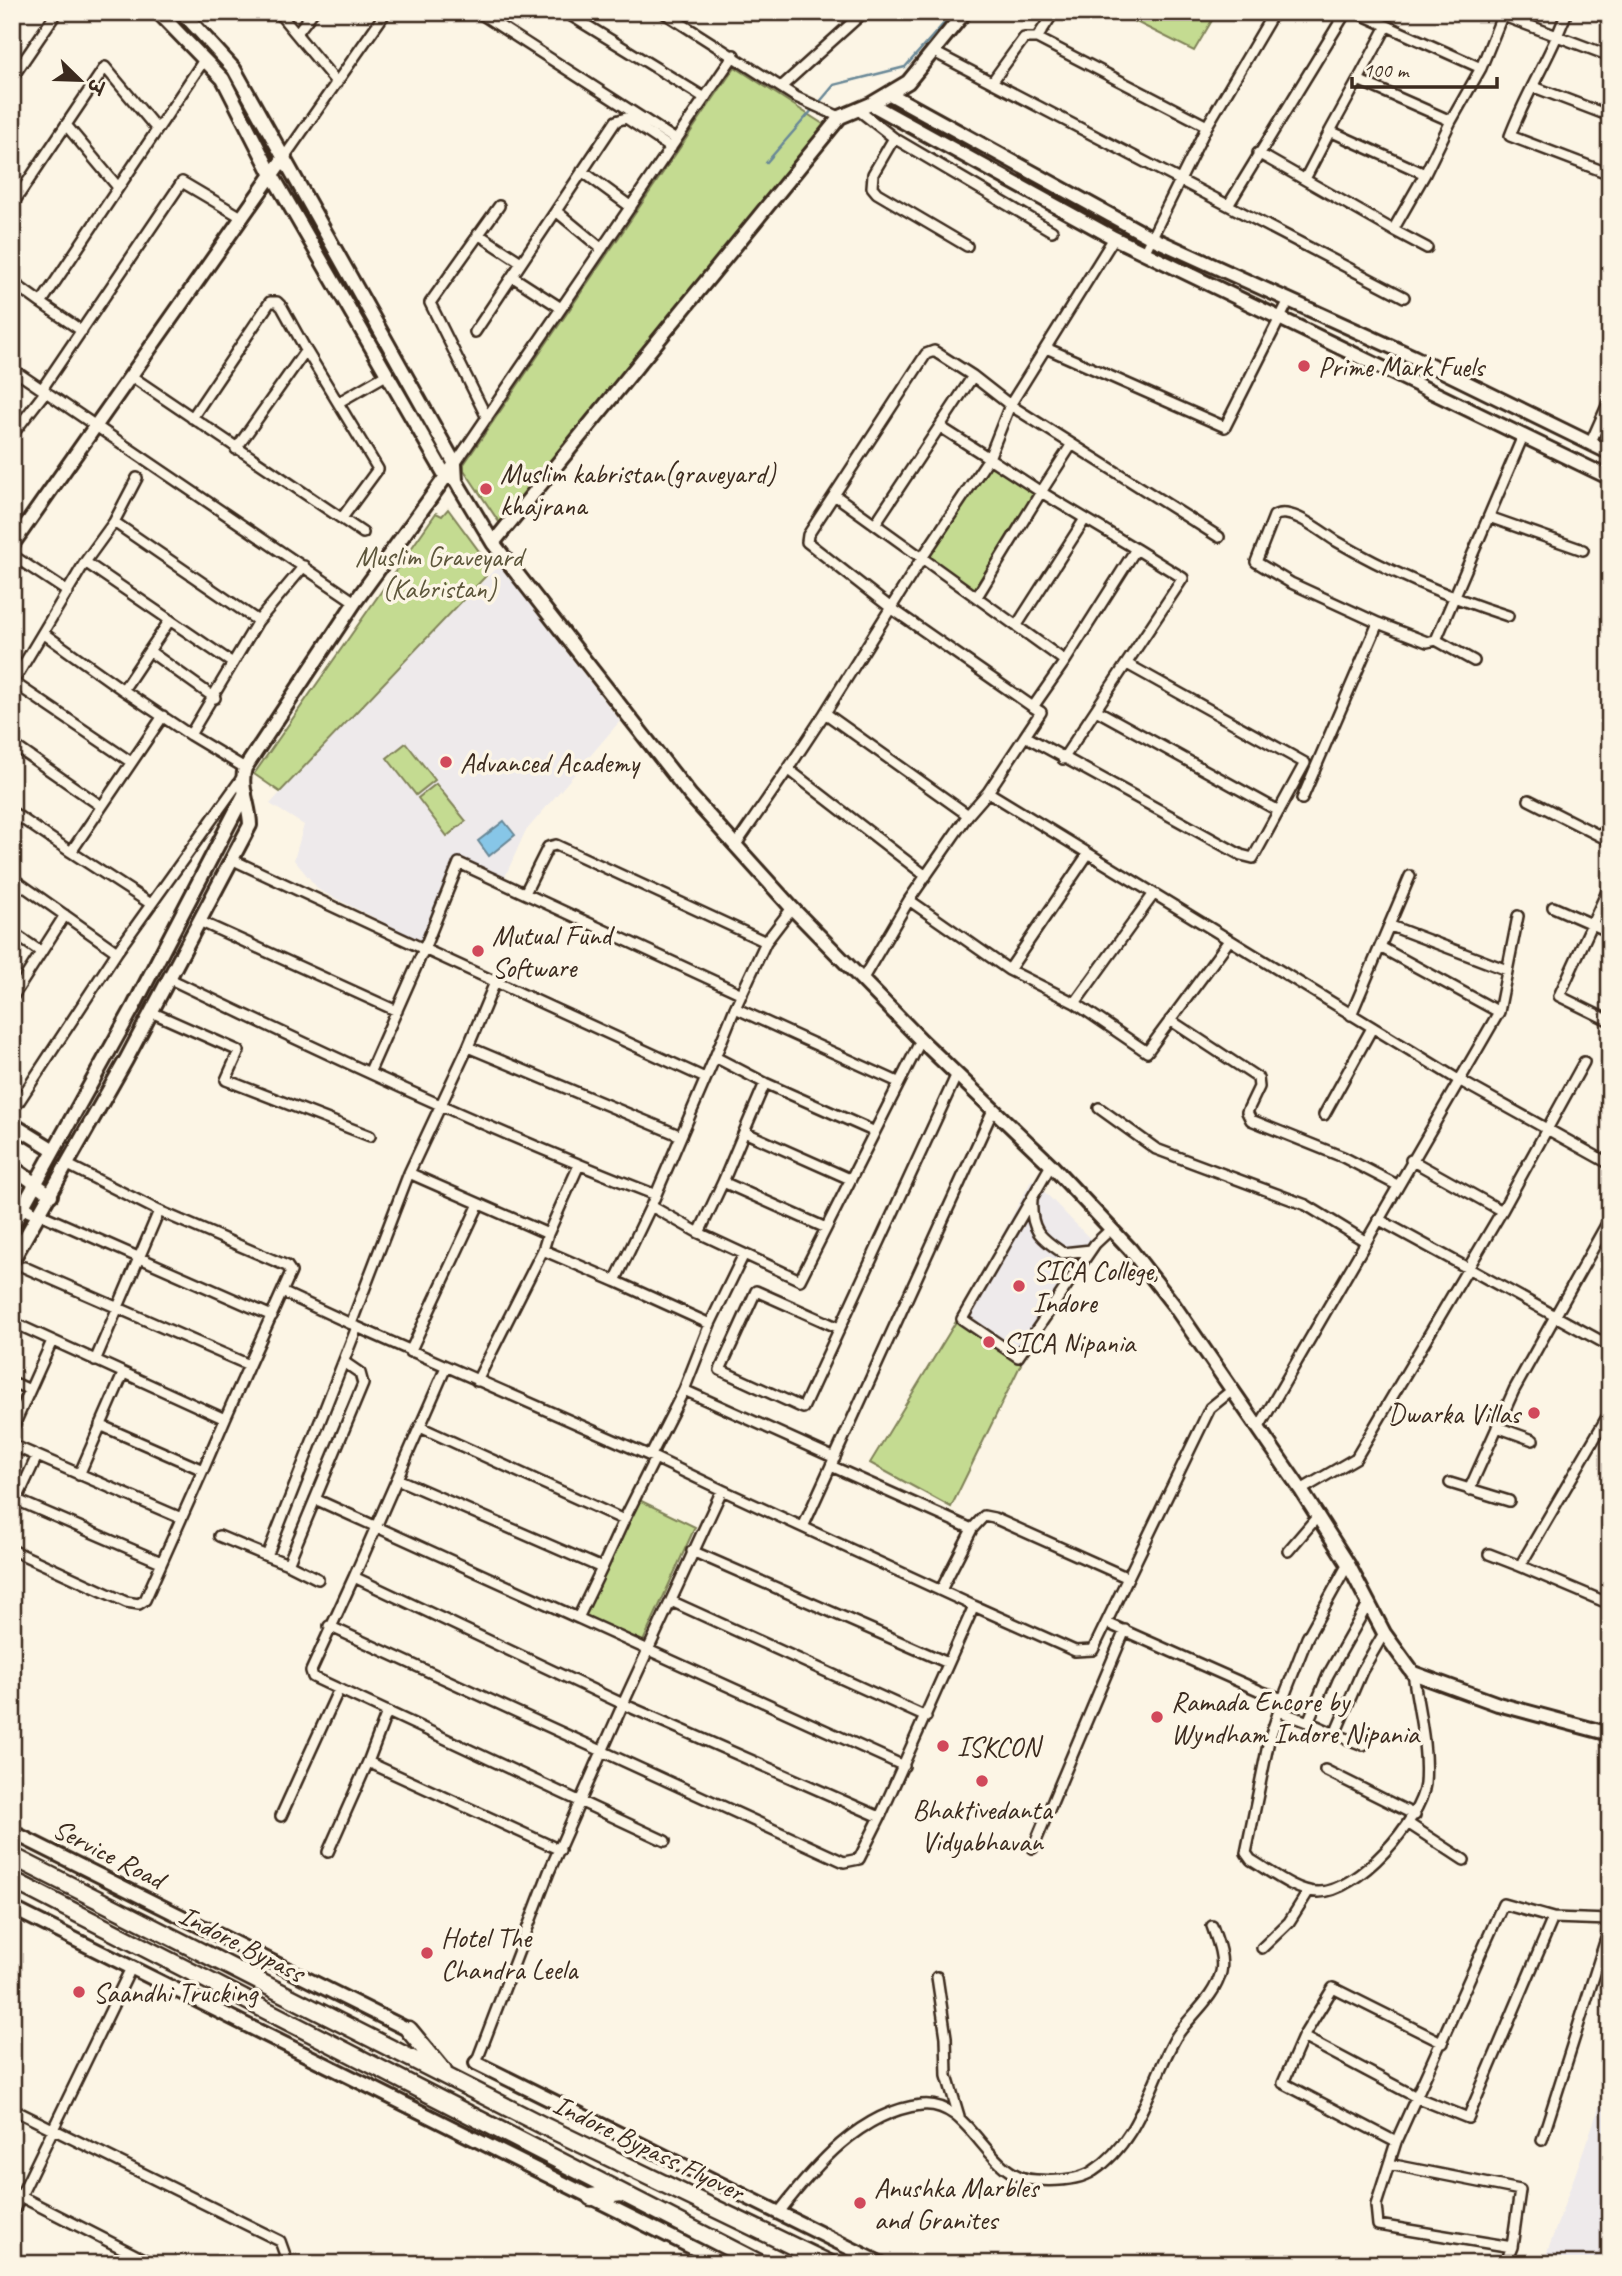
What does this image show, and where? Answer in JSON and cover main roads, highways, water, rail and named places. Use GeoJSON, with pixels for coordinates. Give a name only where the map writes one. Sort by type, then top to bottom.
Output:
{"type":"FeatureCollection","features":[{"type":"Feature","properties":{"kind":"highway","name":"Indore Bypass"},"geometry":{"type":"LineString","coordinates":[[12,1856],[447,2076]]}},
{"type":"Feature","properties":{"kind":"highway","name":"Indore Bypass"},"geometry":{"type":"LineString","coordinates":[[12,1880],[410,2083]]}},
{"type":"Feature","properties":{"kind":"highway"},"geometry":{"type":"LineString","coordinates":[[409,2030],[447,2076]]}},
{"type":"Feature","properties":{"kind":"highway","name":"Indore Bypass Flyover"},"geometry":{"type":"LineString","coordinates":[[447,2076],[830,2264]]}},
{"type":"Feature","properties":{"kind":"highway","name":"Indore Bypass Flyover"},"geometry":{"type":"LineString","coordinates":[[410,2083],[761,2264]]}},
{"type":"Feature","properties":{"kind":"highway"},"geometry":{"type":"LineString","coordinates":[[590,2197],[621,2193]]}},
{"type":"Feature","properties":{"kind":"water"},"geometry":{"type":"Polygon","coordinates":[[[504,821],[515,835],[489,856],[478,841],[504,821]]]}},
{"type":"Feature","properties":{"kind":"waterway"},"geometry":{"type":"LineString","coordinates":[[818,104],[834,85],[905,67],[954,12]]}},
{"type":"Feature","properties":{"kind":"waterway"},"geometry":{"type":"LineString","coordinates":[[766,163],[813,109]]}},
{"type":"Feature","properties":{"kind":"place","name":"Prime Mark Fuels"},"geometry":{"type":"Point","coordinates":[1304,366]}},
{"type":"Feature","properties":{"kind":"place","name":"Muslim kabristan(graveyard) khajrana"},"geometry":{"type":"Point","coordinates":[486,489]}},
{"type":"Feature","properties":{"kind":"place","name":"Advanced Academy"},"geometry":{"type":"Point","coordinates":[446,762]}},
{"type":"Feature","properties":{"kind":"place","name":"Mutual Fund Software"},"geometry":{"type":"Point","coordinates":[478,951]}},
{"type":"Feature","properties":{"kind":"place","name":"SICA College, Indore"},"geometry":{"type":"Point","coordinates":[1019,1286]}},
{"type":"Feature","properties":{"kind":"place","name":"SICA Nipania"},"geometry":{"type":"Point","coordinates":[989,1342]}},
{"type":"Feature","properties":{"kind":"place","name":"Dwarka Villas"},"geometry":{"type":"Point","coordinates":[1534,1413]}},
{"type":"Feature","properties":{"kind":"place","name":"Ramada Encore by Wyndham Indore Nipania"},"geometry":{"type":"Point","coordinates":[1157,1717]}},
{"type":"Feature","properties":{"kind":"place","name":"ISKCON"},"geometry":{"type":"Point","coordinates":[943,1746]}},
{"type":"Feature","properties":{"kind":"place","name":"Bhaktivedanta Vidyabhavan"},"geometry":{"type":"Point","coordinates":[982,1781]}},
{"type":"Feature","properties":{"kind":"place","name":"Hotel The Chandra Leela"},"geometry":{"type":"Point","coordinates":[427,1953]}},
{"type":"Feature","properties":{"kind":"place","name":"Saandhi Trucking"},"geometry":{"type":"Point","coordinates":[79,1992]}},
{"type":"Feature","properties":{"kind":"place","name":"Anushka Marbles and Granites"},"geometry":{"type":"Point","coordinates":[860,2203]}},
{"type":"Feature","properties":{"kind":"park label","name":"Muslim Graveyard (Kabristan)"},"geometry":{"type":"Point","coordinates":[439,572]}}]}
